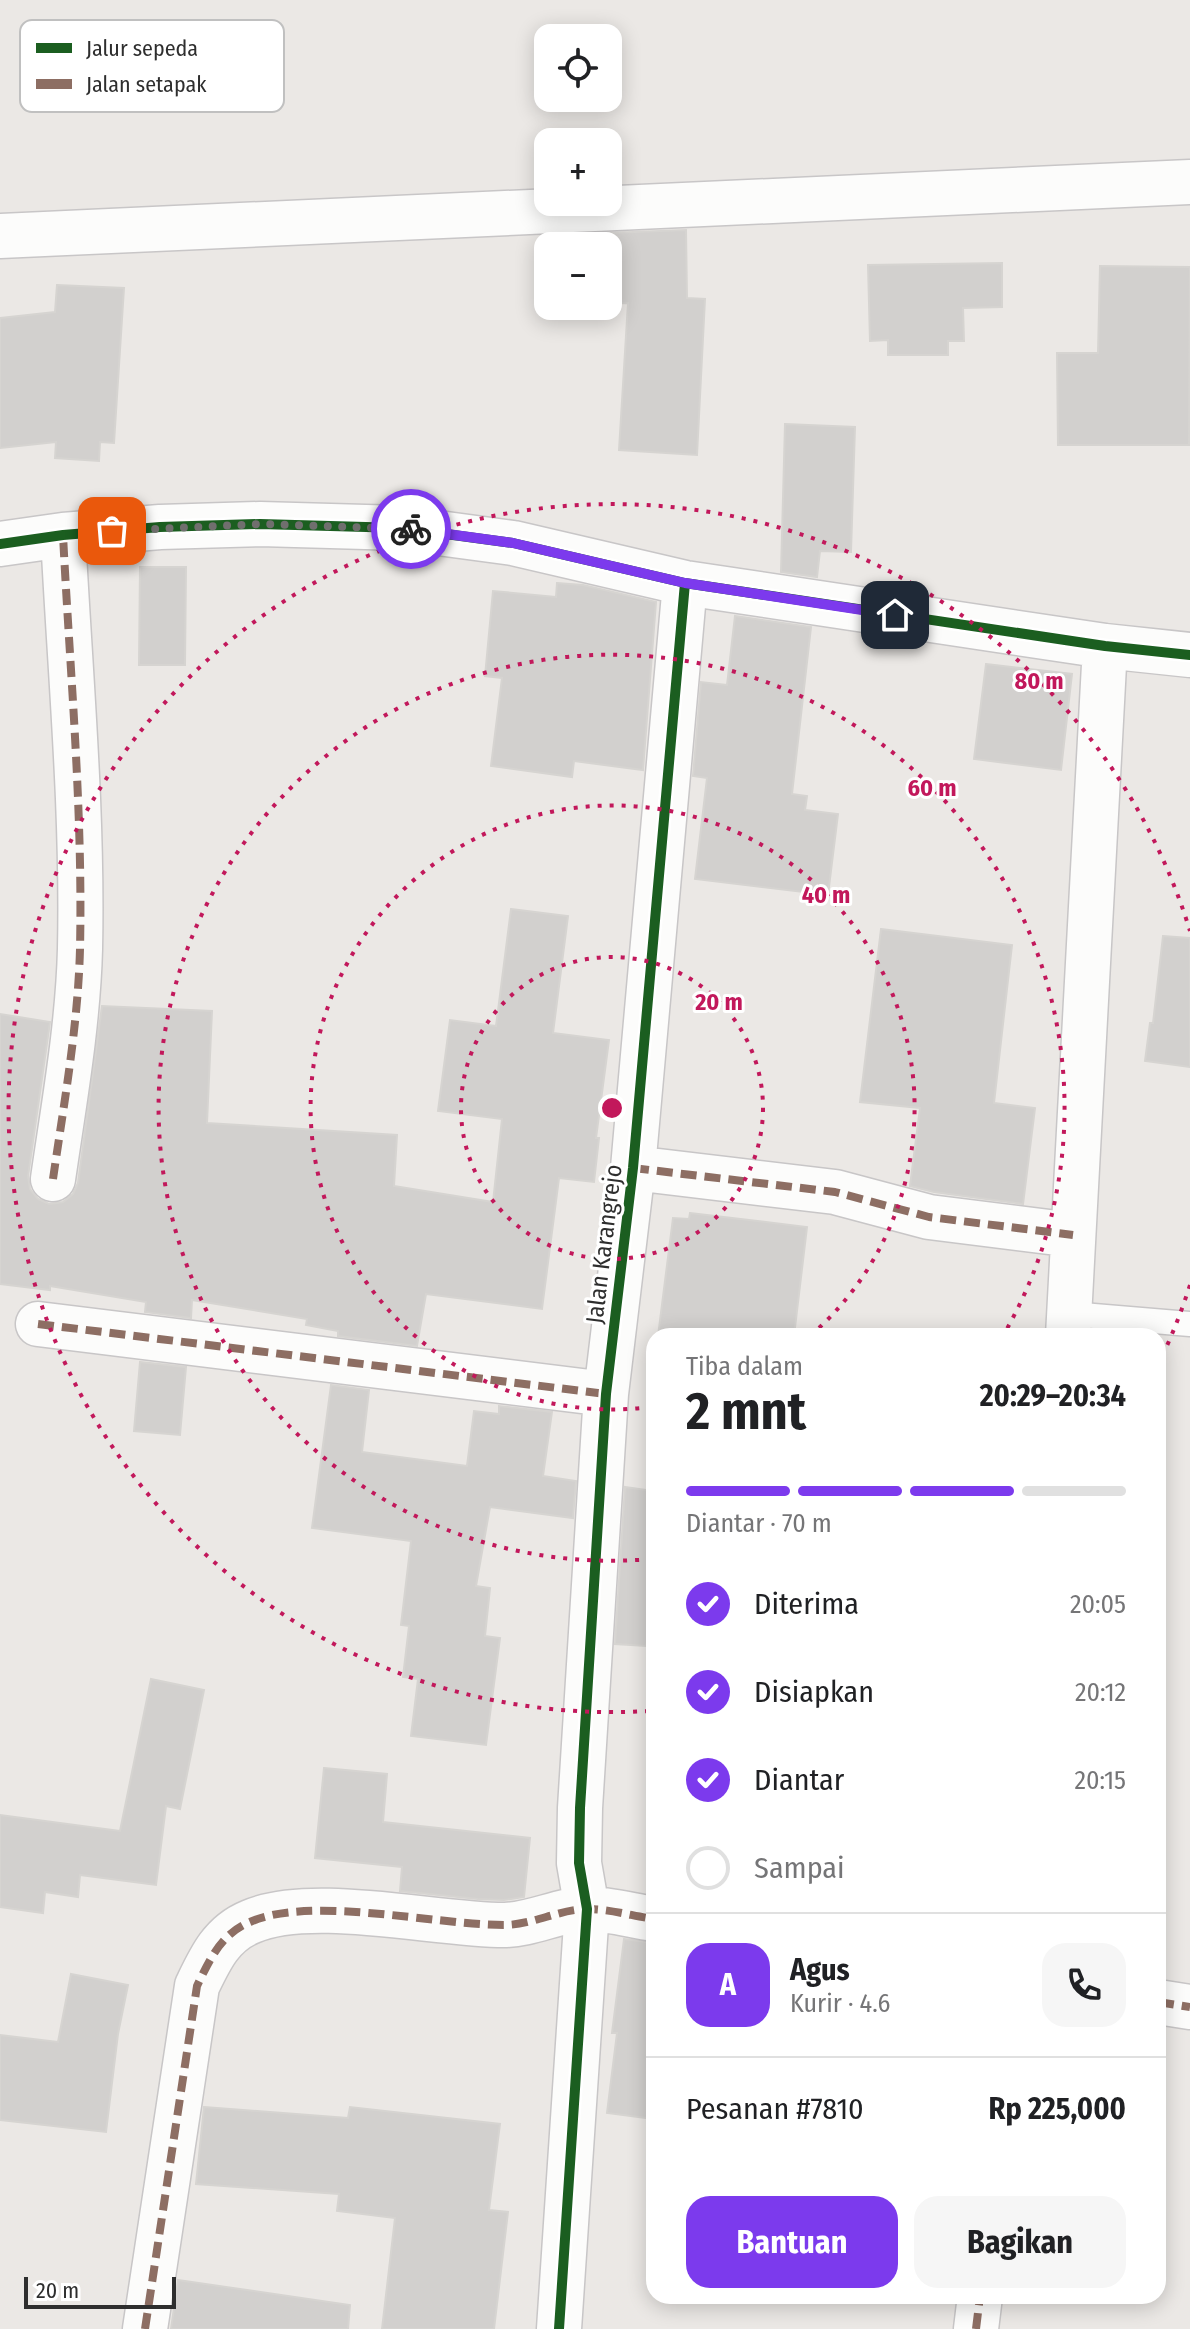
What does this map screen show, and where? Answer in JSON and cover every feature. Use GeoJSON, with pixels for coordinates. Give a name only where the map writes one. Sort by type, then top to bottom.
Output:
{"type":"FeatureCollection","features":[{"type":"Feature","properties":{"kind":"street"},"geometry":{"type":"LineString","coordinates":[[0,236],[1190,182]]}},
{"type":"Feature","properties":{"kind":"street"},"geometry":{"type":"LineString","coordinates":[[0,544],[63,535],[260,524],[401,528],[513,543],[685,583],[1105,646],[1190,655]]}},
{"type":"Feature","properties":{"kind":"street"},"geometry":{"type":"LineString","coordinates":[[53,1179],[75,1028],[80,950],[79,857],[63,535]]}},
{"type":"Feature","properties":{"kind":"street","name":"Jalan Karangrejo"},"geometry":{"type":"LineString","coordinates":[[559,2329],[587,1909],[579,1863],[580,1808],[606,1394],[633,1168],[685,583]]}},
{"type":"Feature","properties":{"kind":"street"},"geometry":{"type":"LineString","coordinates":[[1069,1325],[1105,646]]}},
{"type":"Feature","properties":{"kind":"street"},"geometry":{"type":"LineString","coordinates":[[633,1168],[835,1192],[929,1217],[1073,1235]]}},
{"type":"Feature","properties":{"kind":"street"},"geometry":{"type":"LineString","coordinates":[[38,1324],[606,1394]]}},
{"type":"Feature","properties":{"kind":"street"},"geometry":{"type":"LineString","coordinates":[[145,2329],[197,1986],[217,1946],[250,1921],[282,1914],[332,1911],[510,1925],[587,1909],[646,1918]]}},
{"type":"Feature","properties":{"kind":"street"},"geometry":{"type":"LineString","coordinates":[[1166,2003],[1190,2007]]}},
{"type":"Feature","properties":{"kind":"street"},"geometry":{"type":"LineString","coordinates":[[976,2329],[979,2304]]}},
{"type":"Feature","properties":{"kind":"lane"},"geometry":{"type":"LineString","coordinates":[[1069,1325],[1190,1324]]}},
{"type":"Feature","properties":{"kind":"building"},"geometry":{"type":"Polygon","coordinates":[[[686,230],[687,298],[705,299],[697,455],[619,450],[628,303],[622,303],[622,232],[686,230]]]}},
{"type":"Feature","properties":{"kind":"building"},"geometry":{"type":"Polygon","coordinates":[[[1002,263],[1002,307],[963,308],[964,341],[948,341],[948,355],[888,355],[888,340],[870,341],[868,265],[1002,263]]]}},
{"type":"Feature","properties":{"kind":"building"},"geometry":{"type":"Polygon","coordinates":[[[1100,266],[1190,267],[1189,445],[1058,445],[1057,353],[1098,353],[1100,266]]]}},
{"type":"Feature","properties":{"kind":"building"},"geometry":{"type":"Polygon","coordinates":[[[57,285],[124,288],[114,443],[100,442],[99,461],[55,458],[56,442],[0,448],[0,318],[55,312],[57,285]]]}},
{"type":"Feature","properties":{"kind":"building"},"geometry":{"type":"Polygon","coordinates":[[[785,424],[855,427],[851,552],[820,551],[817,577],[781,572],[785,424]]]}},
{"type":"Feature","properties":{"kind":"building"},"geometry":{"type":"Polygon","coordinates":[[[140,567],[186,567],[185,665],[139,665],[140,567]]]}},
{"type":"Feature","properties":{"kind":"building"},"geometry":{"type":"Polygon","coordinates":[[[557,583],[583,585],[656,602],[643,770],[574,761],[572,777],[491,766],[502,678],[485,676],[493,591],[556,597],[557,583]]]}},
{"type":"Feature","properties":{"kind":"building"},"geometry":{"type":"Polygon","coordinates":[[[735,616],[811,627],[792,794],[807,796],[805,810],[838,814],[828,895],[695,879],[707,778],[693,776],[701,682],[727,685],[735,616]]]}},
{"type":"Feature","properties":{"kind":"building"},"geometry":{"type":"Polygon","coordinates":[[[986,664],[1072,674],[1061,770],[974,759],[986,664]]]}},
{"type":"Feature","properties":{"kind":"building"},"geometry":{"type":"Polygon","coordinates":[[[511,909],[568,916],[553,1033],[609,1040],[596,1138],[599,1138],[594,1182],[559,1178],[542,1309],[426,1294],[417,1346],[338,1336],[338,1331],[306,1325],[307,1319],[192,1300],[191,1318],[145,1312],[146,1302],[50,1286],[50,1290],[0,1284],[0,1014],[50,1022],[28,1176],[30,1189],[38,1199],[49,1204],[63,1202],[73,1194],[78,1183],[102,1006],[212,1011],[207,1123],[397,1135],[394,1186],[493,1202],[502,1119],[438,1111],[450,1020],[496,1026],[511,909]]]}},
{"type":"Feature","properties":{"kind":"building"},"geometry":{"type":"Polygon","coordinates":[[[881,929],[1012,945],[994,1103],[1035,1108],[1023,1204],[910,1186],[920,1108],[860,1102],[881,929]]]}},
{"type":"Feature","properties":{"kind":"building"},"geometry":{"type":"Polygon","coordinates":[[[1163,936],[1190,938],[1190,1067],[1145,1061],[1150,1023],[1153,1023],[1163,936]]]}},
{"type":"Feature","properties":{"kind":"building"},"geometry":{"type":"Polygon","coordinates":[[[690,1213],[807,1227],[795,1328],[659,1328],[673,1218],[689,1219],[690,1213]]]}},
{"type":"Feature","properties":{"kind":"building"},"geometry":{"type":"Polygon","coordinates":[[[140,1362],[186,1367],[180,1435],[134,1431],[140,1362]]]}},
{"type":"Feature","properties":{"kind":"building"},"geometry":{"type":"Polygon","coordinates":[[[331,1385],[369,1390],[362,1452],[467,1466],[474,1411],[499,1414],[499,1406],[552,1412],[543,1476],[576,1481],[573,1518],[490,1507],[476,1586],[490,1588],[485,1636],[500,1638],[486,1745],[411,1736],[418,1679],[403,1677],[409,1626],[401,1625],[411,1541],[312,1528],[331,1385]]]}},
{"type":"Feature","properties":{"kind":"building"},"geometry":{"type":"Polygon","coordinates":[[[625,1487],[646,1490],[646,1646],[615,1644],[625,1487]]]}},
{"type":"Feature","properties":{"kind":"building"},"geometry":{"type":"Polygon","coordinates":[[[151,1679],[204,1690],[180,1809],[166,1806],[156,1885],[80,1875],[78,1897],[45,1892],[43,1913],[0,1907],[0,1815],[120,1831],[151,1679]]]}},
{"type":"Feature","properties":{"kind":"building"},"geometry":{"type":"Polygon","coordinates":[[[324,1768],[387,1774],[383,1822],[530,1838],[524,1897],[478,1899],[400,1891],[402,1867],[315,1858],[324,1768]]]}},
{"type":"Feature","properties":{"kind":"building"},"geometry":{"type":"Polygon","coordinates":[[[624,1939],[646,1942],[646,2118],[607,2113],[617,2033],[612,2033],[624,1939]]]}},
{"type":"Feature","properties":{"kind":"building"},"geometry":{"type":"Polygon","coordinates":[[[71,1974],[128,1985],[118,2034],[106,2132],[0,2120],[0,2035],[58,2042],[71,1974]]]}},
{"type":"Feature","properties":{"kind":"building"},"geometry":{"type":"Polygon","coordinates":[[[204,2107],[348,2118],[350,2107],[500,2124],[489,2210],[508,2212],[494,2329],[382,2329],[395,2218],[337,2211],[339,2194],[196,2184],[204,2107]]]}},
{"type":"Feature","properties":{"kind":"building"},"geometry":{"type":"Polygon","coordinates":[[[178,2280],[350,2305],[348,2329],[171,2329],[178,2280]]]}},
{"type":"Feature","properties":{"kind":"marked path"},"geometry":{"type":"LineString","coordinates":[[53,1179],[73,1036],[80,949],[78,793],[63,535]]}},
{"type":"Feature","properties":{"kind":"marked path"},"geometry":{"type":"LineString","coordinates":[[633,1168],[835,1192],[929,1217],[1073,1235]]}},
{"type":"Feature","properties":{"kind":"marked path"},"geometry":{"type":"LineString","coordinates":[[38,1324],[606,1394]]}},
{"type":"Feature","properties":{"kind":"marked path"},"geometry":{"type":"LineString","coordinates":[[145,2329],[197,1986],[212,1957],[231,1933],[250,1922],[275,1914],[305,1911],[374,1913],[504,1925],[588,1909],[646,1917]]}},
{"type":"Feature","properties":{"kind":"marked path"},"geometry":{"type":"LineString","coordinates":[[1166,2003],[1190,2007]]}},
{"type":"Feature","properties":{"kind":"marked path"},"geometry":{"type":"LineString","coordinates":[[976,2329],[979,2304]]}},
{"type":"Feature","properties":{"kind":"cycle path"},"geometry":{"type":"LineString","coordinates":[[0,544],[160,527],[260,524],[401,528],[513,543],[685,583],[1105,646],[1190,655]]}},
{"type":"Feature","properties":{"kind":"cycle path"},"geometry":{"type":"LineString","coordinates":[[559,2329],[587,1909],[579,1863],[580,1808],[606,1394],[633,1168],[685,583]]}},
{"type":"Feature","properties":{"kind":"way so far"},"geometry":{"type":"LineString","coordinates":[[112,531],[260,524],[411,529]]}},
{"type":"Feature","properties":{"kind":"route"},"geometry":{"type":"LineString","coordinates":[[411,529],[513,543],[685,583],[895,615]]}}]}
